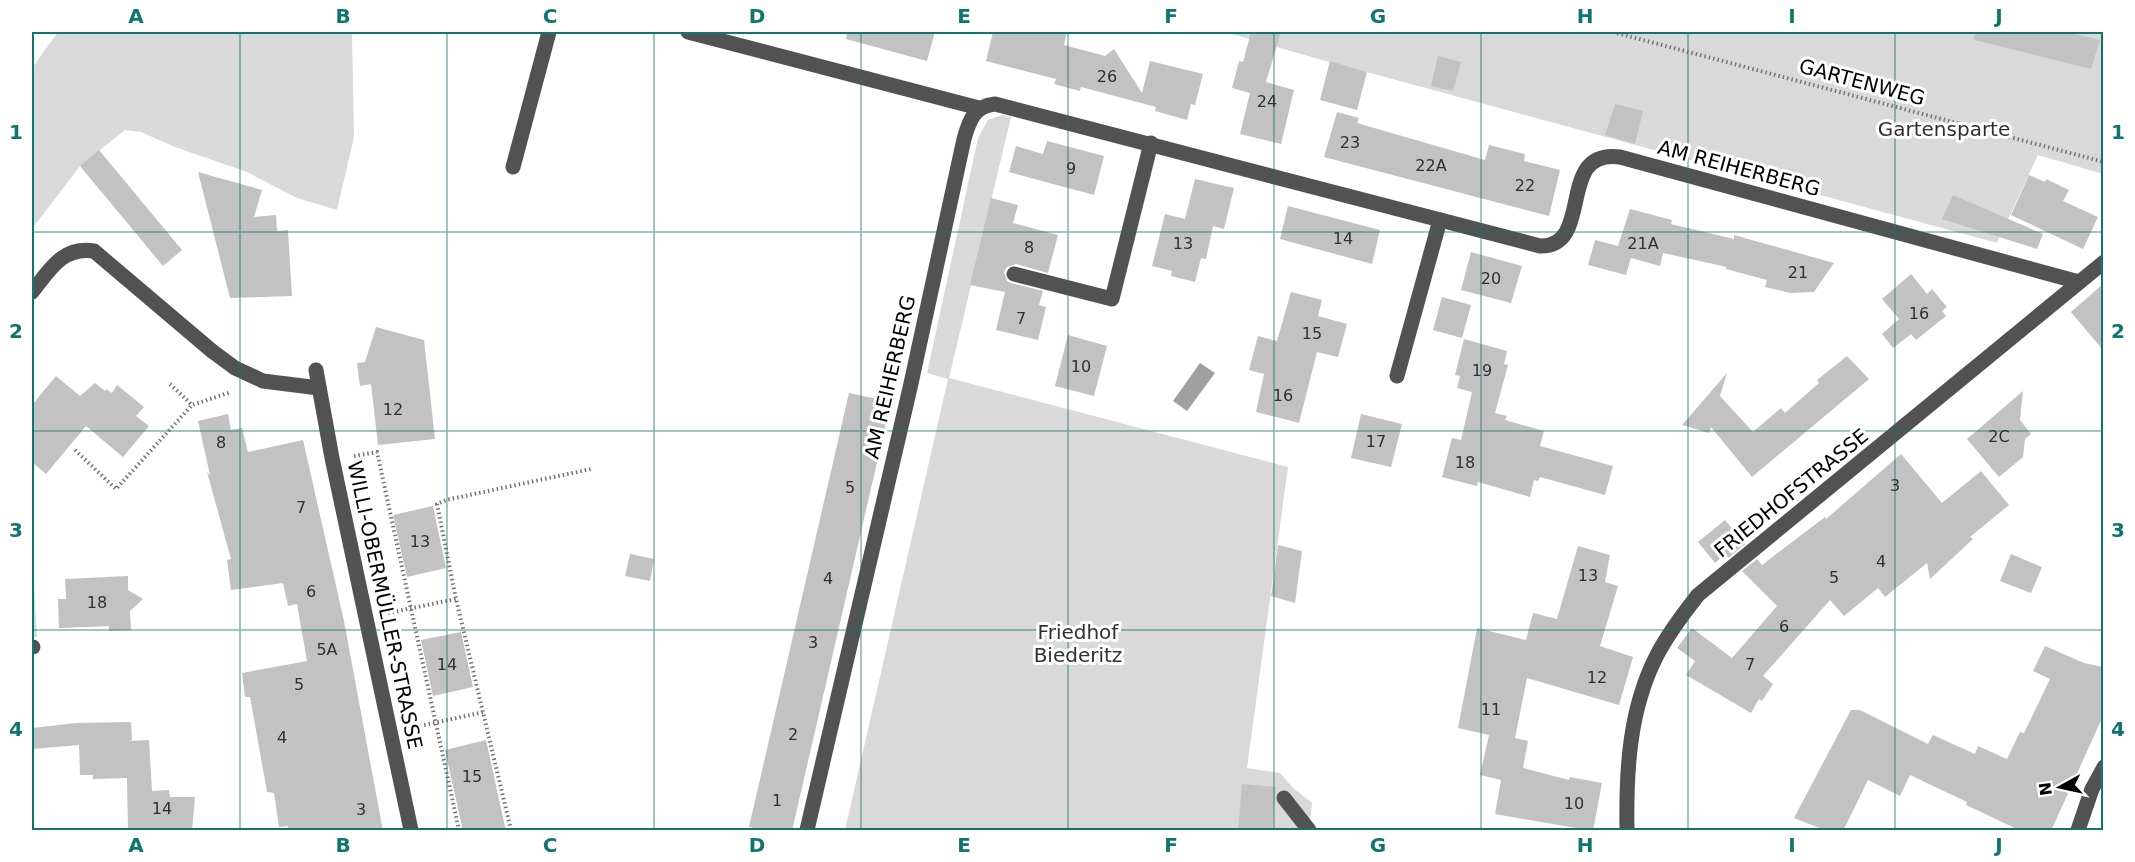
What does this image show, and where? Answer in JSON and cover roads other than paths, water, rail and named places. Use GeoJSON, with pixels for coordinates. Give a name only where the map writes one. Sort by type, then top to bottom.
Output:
{"type":"FeatureCollection","features":[{"type":"Feature","properties":{"kind":"street"},"geometry":{"type":"LineString","coordinates":[[513,167],[549,32]]}},
{"type":"Feature","properties":{"kind":"street"},"geometry":{"type":"LineString","coordinates":[[688,32],[979,108]]}},
{"type":"Feature","properties":{"kind":"street","name":"AM REIHERBERG"},"geometry":{"type":"LineString","coordinates":[[807,831],[910,388],[964,139],[973,116],[979,108],[994,104],[1540,246],[1560,242],[1568,232],[1585,170],[1601,158],[1613,156],[2079,282]]}},
{"type":"Feature","properties":{"kind":"street"},"geometry":{"type":"LineString","coordinates":[[1014,274],[1112,299],[1151,143]]}},
{"type":"Feature","properties":{"kind":"street"},"geometry":{"type":"LineString","coordinates":[[1397,376],[1440,220]]}},
{"type":"Feature","properties":{"kind":"street"},"geometry":{"type":"LineString","coordinates":[[32,292],[55,263],[70,252],[78,249],[94,250],[235,368],[263,381],[319,388]]}},
{"type":"Feature","properties":{"kind":"street","name":"FRIEDHOFSTRASSE"},"geometry":{"type":"LineString","coordinates":[[1627,831],[1628,762],[1634,722],[1659,651],[1698,595],[2103,261]]}},
{"type":"Feature","properties":{"kind":"street","name":"WILLI-OBERMÜLLER-STRASSE"},"geometry":{"type":"LineString","coordinates":[[316,370],[411,831]]}},
{"type":"Feature","properties":{"kind":"street"},"geometry":{"type":"LineString","coordinates":[[2078,831],[2092,789],[2103,767]]}},
{"type":"Feature","properties":{"kind":"street"},"geometry":{"type":"LineString","coordinates":[[1284,798],[1308,831]]}},
{"type":"Feature","properties":{"kind":"park label","name":"Gartensparte"},"geometry":{"type":"Point","coordinates":[1944,129]}},
{"type":"Feature","properties":{"kind":"park label","name":"Friedhof Biederitz"},"geometry":{"type":"Point","coordinates":[1078,644]}}]}
